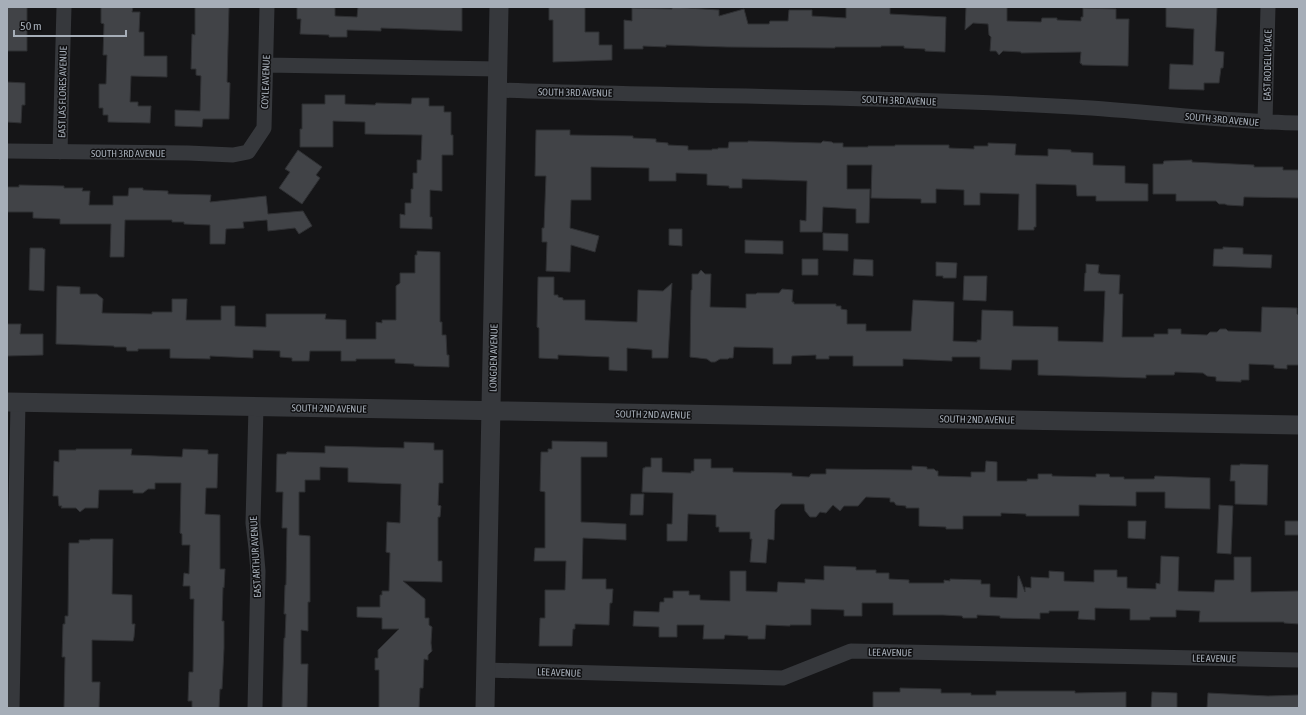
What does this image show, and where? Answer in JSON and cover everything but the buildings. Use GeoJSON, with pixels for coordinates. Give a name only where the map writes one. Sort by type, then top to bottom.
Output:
{"type":"FeatureCollection","features":[{"type":"Feature","properties":{"kind":"street","name":"EAST LAS FLORES AVENUE"},"geometry":{"type":"LineString","coordinates":[[60,152],[64,7]]}},
{"type":"Feature","properties":{"kind":"street","name":"COYLE AVENUE"},"geometry":{"type":"LineString","coordinates":[[248,152],[264,128],[267,7]]}},
{"type":"Feature","properties":{"kind":"street","name":"LONGDEN AVENUE"},"geometry":{"type":"LineString","coordinates":[[485,708],[499,7]]}},
{"type":"Feature","properties":{"kind":"street","name":"EAST RODELL PLACE"},"geometry":{"type":"LineString","coordinates":[[1265,122],[1268,7]]}},
{"type":"Feature","properties":{"kind":"street"},"geometry":{"type":"LineString","coordinates":[[266,65],[498,69]]}},
{"type":"Feature","properties":{"kind":"street","name":"SOUTH 3RD AVENUE"},"geometry":{"type":"LineString","coordinates":[[498,90],[804,96],[1075,107],[1265,122],[1299,123]]}},
{"type":"Feature","properties":{"kind":"street","name":"SOUTH 3RD AVENUE"},"geometry":{"type":"LineString","coordinates":[[7,151],[188,153],[233,155],[248,152]]}},
{"type":"Feature","properties":{"kind":"street"},"geometry":{"type":"LineString","coordinates":[[12,403],[12,708]]}},
{"type":"Feature","properties":{"kind":"street","name":"SOUTH 2ND AVENUE"},"geometry":{"type":"LineString","coordinates":[[12,403],[1299,425]]}},
{"type":"Feature","properties":{"kind":"street","name":"EAST ARTHUR AVENUE"},"geometry":{"type":"LineString","coordinates":[[255,708],[258,571],[252,523],[256,406]]}},
{"type":"Feature","properties":{"kind":"street","name":"LEE AVENUE"},"geometry":{"type":"LineString","coordinates":[[486,670],[783,678],[851,651],[1299,660]]}}]}
